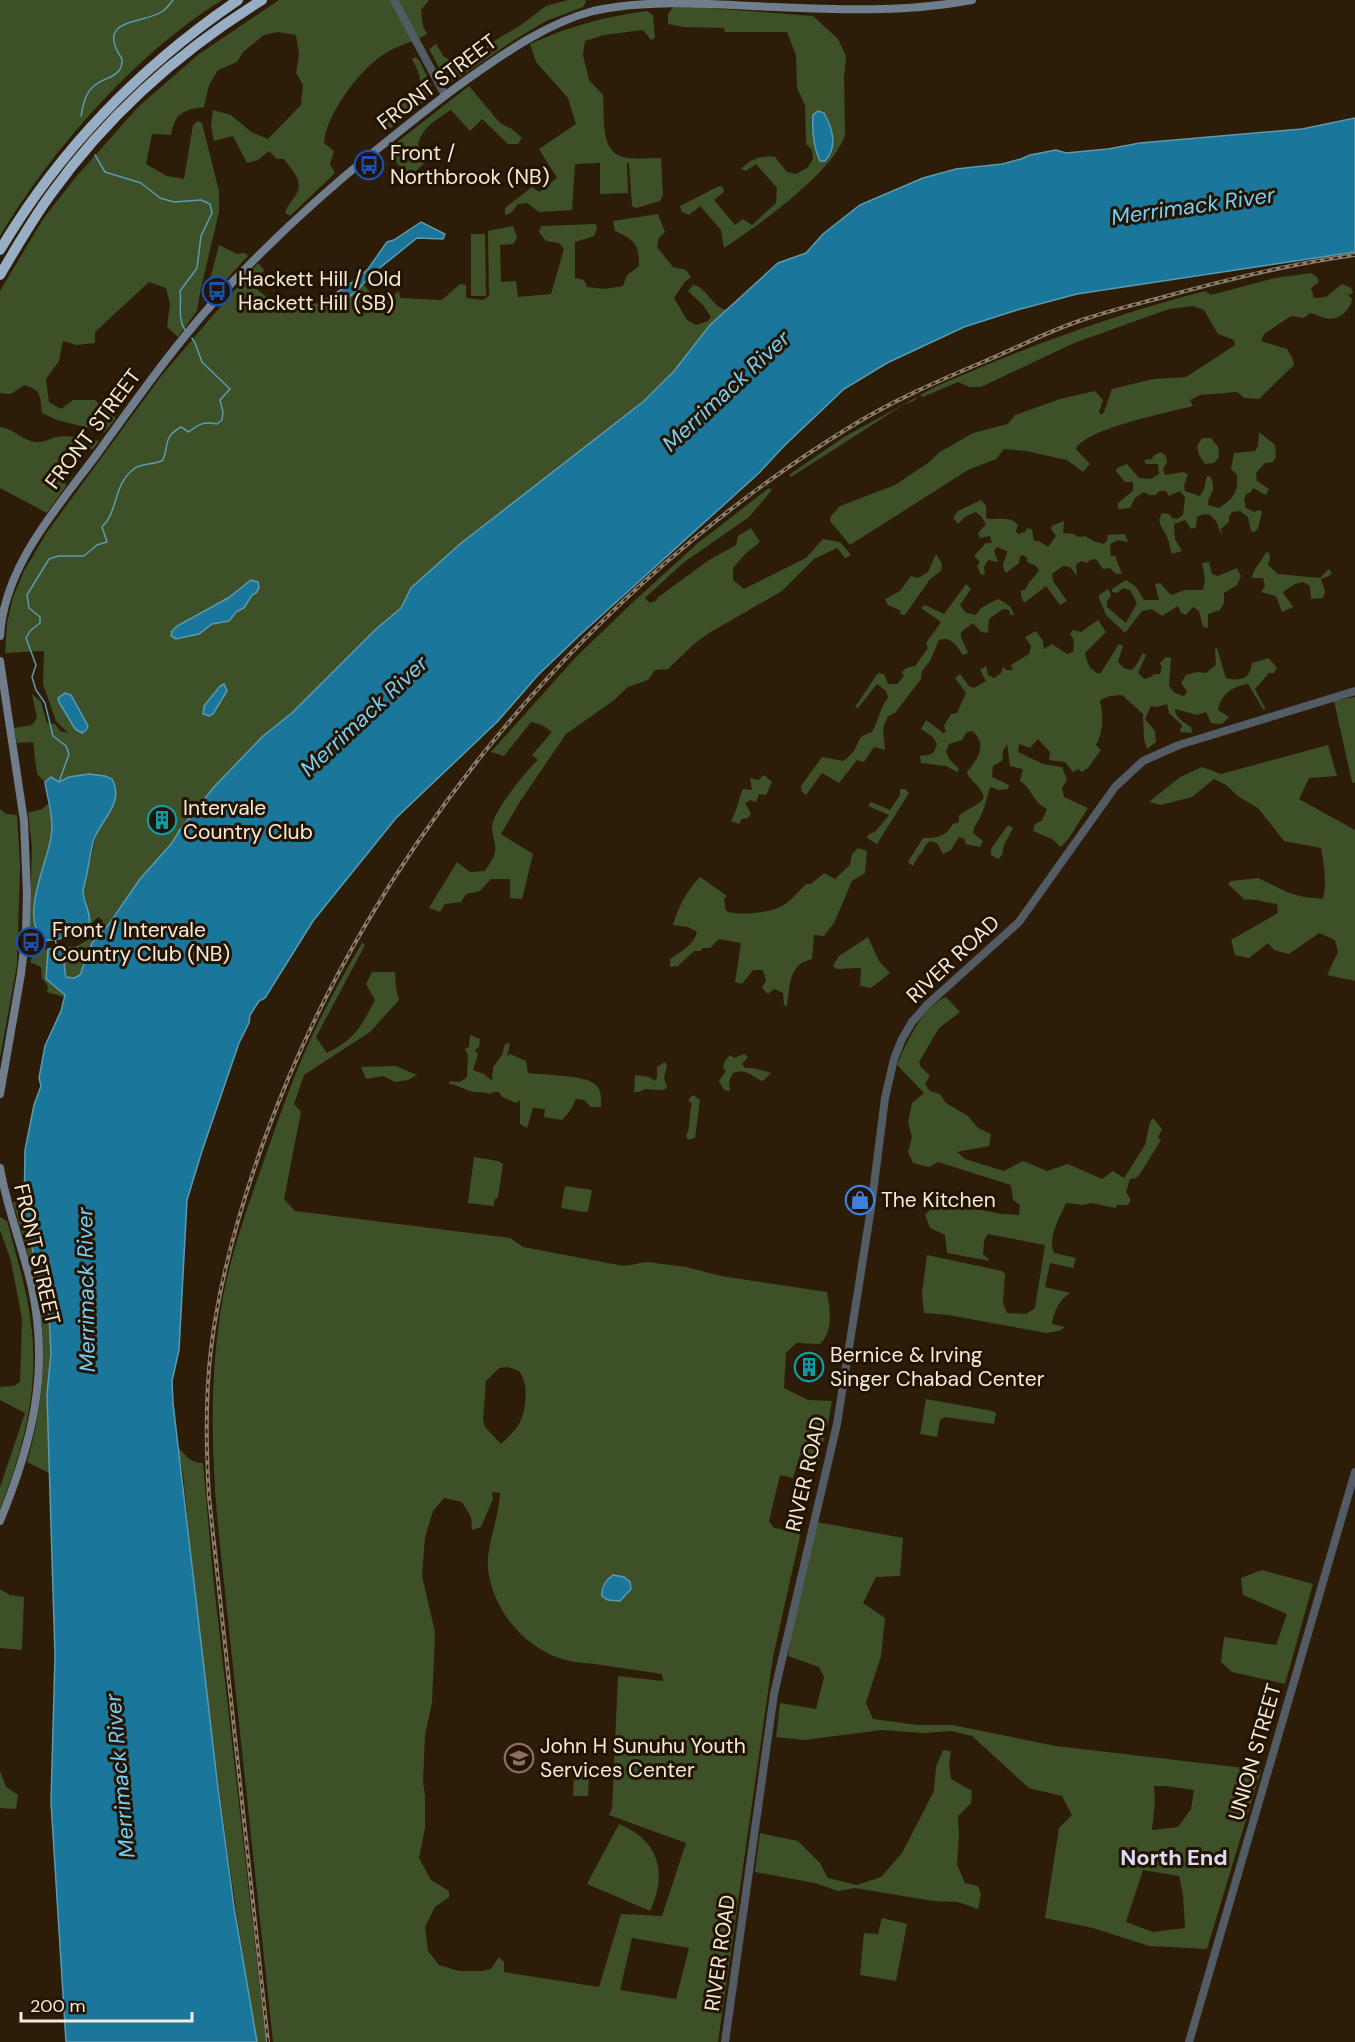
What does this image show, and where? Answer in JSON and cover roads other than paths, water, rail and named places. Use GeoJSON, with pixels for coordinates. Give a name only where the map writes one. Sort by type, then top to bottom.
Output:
{"type":"FeatureCollection","features":[{"type":"Feature","properties":{"kind":"highway"},"geometry":{"type":"LineString","coordinates":[[0,250],[38,191],[97,120],[164,55],[238,0]]}},
{"type":"Feature","properties":{"kind":"highway"},"geometry":{"type":"LineString","coordinates":[[0,275],[52,192],[112,120],[188,52],[262,0]]}},
{"type":"Feature","properties":{"kind":"main road","name":"FRONT STREET"},"geometry":{"type":"LineString","coordinates":[[0,636],[2,617],[12,582],[42,529],[129,410],[211,305],[306,209],[445,95],[525,40],[554,25],[592,12],[659,2],[892,10],[972,0]]}},
{"type":"Feature","properties":{"kind":"main road"},"geometry":{"type":"LineString","coordinates":[[0,661],[24,821],[27,894],[21,974],[0,1094]]}},
{"type":"Feature","properties":{"kind":"main road","name":"FRONT STREET"},"geometry":{"type":"LineString","coordinates":[[0,1168],[9,1210],[32,1289],[38,1329],[39,1369],[30,1436],[19,1474],[0,1521]]}},
{"type":"Feature","properties":{"kind":"street"},"geometry":{"type":"LineString","coordinates":[[394,0],[445,95]]}},
{"type":"Feature","properties":{"kind":"street","name":"RIVER ROAD"},"geometry":{"type":"LineString","coordinates":[[725,2042],[774,1694],[837,1424],[871,1208],[885,1098],[894,1059],[902,1039],[912,1022],[928,1004],[1019,922],[1109,794],[1136,766],[1153,755],[1179,745],[1355,691]]}},
{"type":"Feature","properties":{"kind":"street","name":"UNION STREET"},"geometry":{"type":"LineString","coordinates":[[1189,2042],[1355,1472]]}},
{"type":"Feature","properties":{"kind":"water"},"geometry":{"type":"Polygon","coordinates":[[[818,111],[824,113],[833,138],[832,150],[825,161],[820,161],[813,138],[813,115],[818,111]]]}},
{"type":"Feature","properties":{"kind":"water","name":"Merrimack River"},"geometry":{"type":"Polygon","coordinates":[[[1355,118],[1355,252],[1077,294],[1017,310],[964,327],[887,363],[844,389],[759,473],[538,675],[498,721],[396,818],[313,921],[265,998],[259,1001],[250,1015],[249,1023],[239,1043],[187,1200],[179,1350],[172,1381],[218,1788],[234,1907],[257,2042],[66,2042],[51,1802],[55,1656],[47,1394],[51,1353],[49,1315],[24,1215],[25,1150],[34,1105],[41,1086],[39,1078],[45,1046],[61,1011],[65,995],[46,979],[48,949],[63,947],[66,977],[74,978],[80,975],[92,943],[214,787],[262,737],[293,712],[375,630],[401,608],[411,588],[460,544],[644,401],[674,371],[710,325],[778,263],[806,253],[823,234],[860,205],[923,178],[956,169],[1002,164],[1056,150],[1066,153],[1140,143],[1302,129],[1355,118]]]}},
{"type":"Feature","properties":{"kind":"water"},"geometry":{"type":"Polygon","coordinates":[[[421,222],[445,234],[443,239],[417,238],[371,275],[355,293],[342,301],[324,303],[368,269],[387,242],[394,240],[421,222]]]}},
{"type":"Feature","properties":{"kind":"water"},"geometry":{"type":"Polygon","coordinates":[[[251,580],[258,582],[259,588],[244,608],[236,612],[229,621],[212,624],[199,634],[176,639],[171,636],[177,626],[228,598],[251,580]]]}},
{"type":"Feature","properties":{"kind":"water"},"geometry":{"type":"Polygon","coordinates":[[[224,684],[227,691],[213,714],[209,716],[203,714],[204,706],[224,684]]]}},
{"type":"Feature","properties":{"kind":"water"},"geometry":{"type":"Polygon","coordinates":[[[65,693],[71,695],[88,726],[82,733],[75,729],[59,702],[58,698],[65,693]]]}},
{"type":"Feature","properties":{"kind":"water"},"geometry":{"type":"Polygon","coordinates":[[[89,774],[112,779],[116,796],[114,804],[94,839],[83,890],[89,926],[59,939],[43,941],[37,931],[34,905],[52,830],[45,782],[51,777],[59,782],[69,777],[89,774]]]}},
{"type":"Feature","properties":{"kind":"water"},"geometry":{"type":"Polygon","coordinates":[[[613,1575],[624,1577],[630,1582],[631,1589],[620,1601],[608,1600],[602,1596],[604,1584],[613,1575]]]}},
{"type":"Feature","properties":{"kind":"waterway"},"geometry":{"type":"LineString","coordinates":[[81,116],[88,92],[120,70],[122,59],[115,45],[114,36],[117,29],[163,11],[173,0]]}},
{"type":"Feature","properties":{"kind":"waterway"},"geometry":{"type":"LineString","coordinates":[[95,155],[105,172],[141,183],[160,198],[174,202],[201,200],[210,204],[212,213],[201,236],[197,268],[180,291],[180,316],[185,330]]}},
{"type":"Feature","properties":{"kind":"waterway"},"geometry":{"type":"LineString","coordinates":[[59,782],[69,754],[66,746],[53,736],[45,703],[36,690],[32,677],[36,665],[26,638],[30,631],[40,623],[40,617],[29,608],[27,595],[49,559],[59,556],[84,556],[97,545],[107,542],[102,527],[111,513],[123,482],[135,468],[163,460],[171,434],[181,427],[189,432],[202,424],[217,424],[222,420],[220,400],[230,389],[202,362],[192,338]]}},
{"type":"Feature","properties":{"kind":"waterway"},"geometry":{"type":"LineString","coordinates":[[89,926],[99,935]]}},
{"type":"Feature","properties":{"kind":"waterway"},"geometry":{"type":"LineString","coordinates":[[55,938],[57,948]]}},
{"type":"Feature","properties":{"kind":"railway"},"geometry":{"type":"LineString","coordinates":[[268,2042],[209,1497],[207,1460],[209,1367],[226,1267],[240,1214],[266,1135],[311,1029],[365,926],[428,827],[500,733],[579,645],[664,564],[755,491],[850,427],[882,409],[932,384],[1059,328],[1112,311],[1230,280],[1280,268],[1355,255]]}},
{"type":"Feature","properties":{"kind":"place","name":"Front / Northbrook (NB)"},"geometry":{"type":"Point","coordinates":[369,165]}},
{"type":"Feature","properties":{"kind":"place","name":"Hackett Hill / Old Hackett Hill (SB)"},"geometry":{"type":"Point","coordinates":[217,291]}},
{"type":"Feature","properties":{"kind":"place","name":"Intervale Country Club"},"geometry":{"type":"Point","coordinates":[162,820]}},
{"type":"Feature","properties":{"kind":"place","name":"Front / Intervale Country Club (NB)"},"geometry":{"type":"Point","coordinates":[31,942]}},
{"type":"Feature","properties":{"kind":"place","name":"The Kitchen"},"geometry":{"type":"Point","coordinates":[860,1200]}},
{"type":"Feature","properties":{"kind":"place","name":"Bernice & Irving Singer Chabad Center"},"geometry":{"type":"Point","coordinates":[809,1367]}},
{"type":"Feature","properties":{"kind":"place","name":"John H Sunuhu Youth Services Center"},"geometry":{"type":"Point","coordinates":[519,1758]}},
{"type":"Feature","properties":{"kind":"district","name":"North End"},"geometry":{"type":"Point","coordinates":[1174,1857]}}]}
